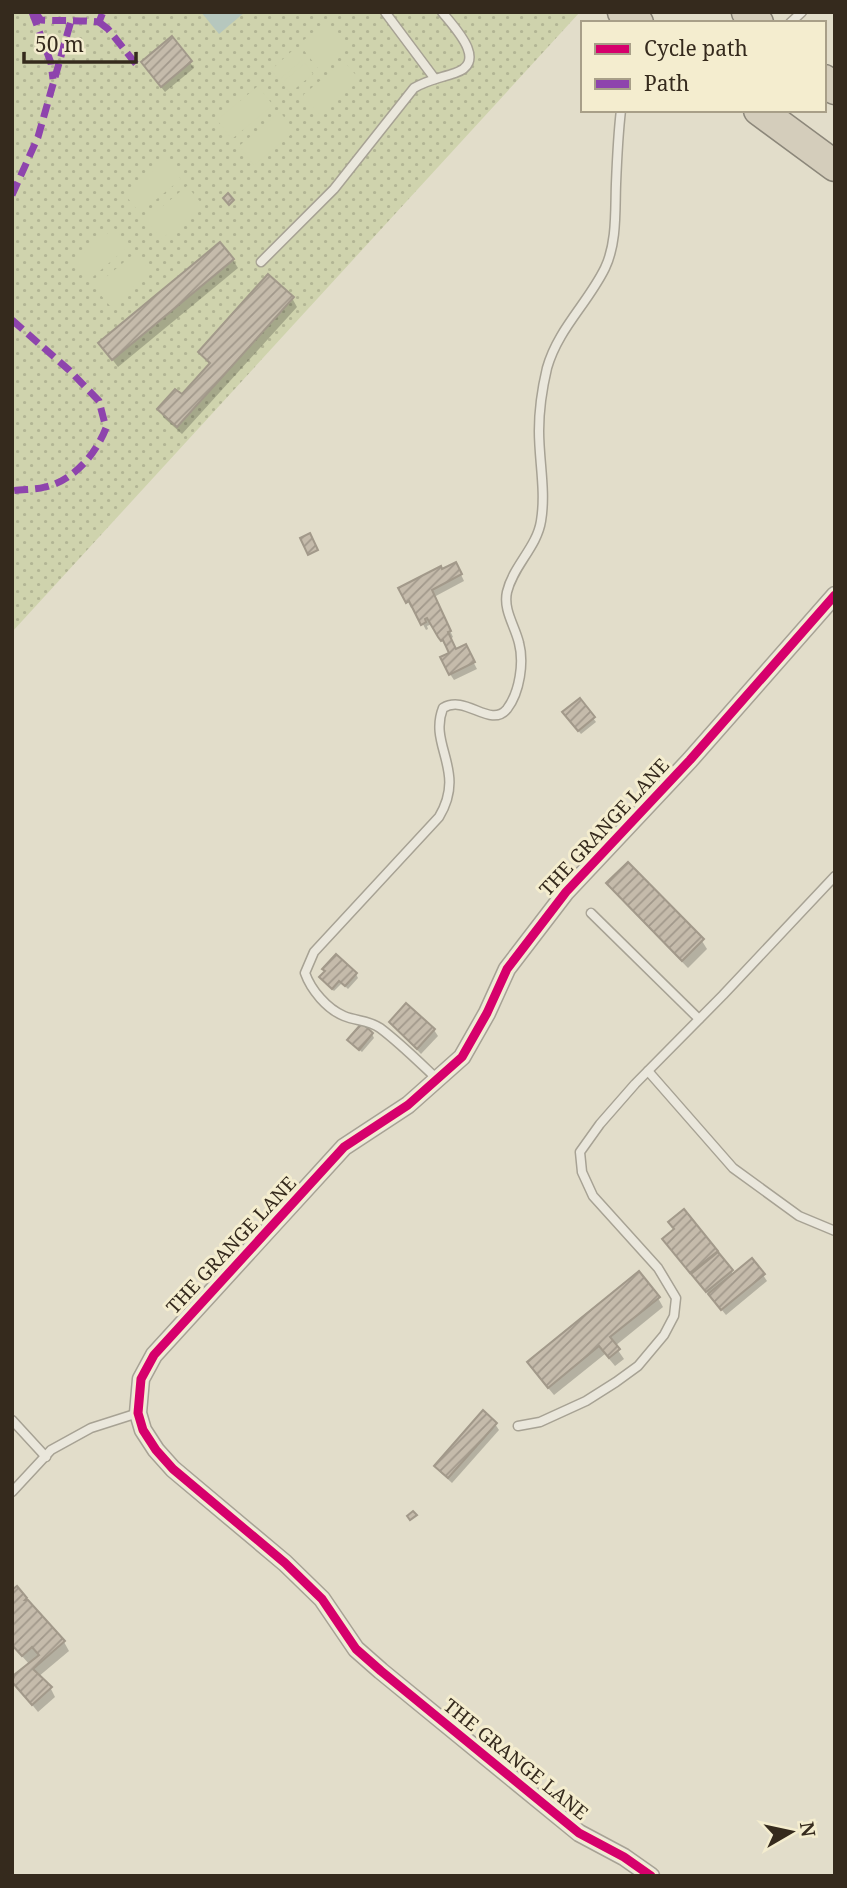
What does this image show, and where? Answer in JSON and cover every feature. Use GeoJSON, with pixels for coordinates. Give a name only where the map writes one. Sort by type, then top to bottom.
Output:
{"type":"FeatureCollection","features":[{"type":"Feature","properties":{"kind":"highway"},"geometry":{"type":"LineString","coordinates":[[762,112],[835,166]]}},
{"type":"Feature","properties":{"kind":"street","name":"THE GRANGE LANE"},"geometry":{"type":"LineString","coordinates":[[651,1876],[624,1857],[579,1833],[356,1649],[321,1599],[285,1563],[164,1460],[143,1430],[138,1413],[141,1379],[154,1355],[344,1147],[408,1105],[463,1057],[507,969],[566,892],[690,760],[835,595]]}},
{"type":"Feature","properties":{"kind":"lane"},"geometry":{"type":"LineString","coordinates":[[385,12],[435,79]]}},
{"type":"Feature","properties":{"kind":"lane"},"geometry":{"type":"LineString","coordinates":[[261,262],[334,189],[414,88],[426,81],[459,72],[467,66],[470,56],[467,44],[442,12]]}},
{"type":"Feature","properties":{"kind":"lane"},"geometry":{"type":"LineString","coordinates":[[437,1079],[378,1027],[344,1016],[329,1006],[312,989],[305,973],[314,952],[439,817],[449,800],[449,769],[440,729],[443,708],[458,703],[486,715],[500,714],[507,708],[516,692],[521,670],[520,644],[506,609],[507,592],[539,532],[542,488],[540,398],[548,365],[558,340],[606,267],[612,246],[621,112]]}},
{"type":"Feature","properties":{"kind":"lane"},"geometry":{"type":"LineString","coordinates":[[518,1426],[540,1422],[586,1401],[616,1382],[638,1366],[664,1335],[674,1316],[676,1298],[659,1268],[593,1196],[582,1172],[580,1152],[600,1124],[648,1071],[835,876]]}},
{"type":"Feature","properties":{"kind":"lane"},"geometry":{"type":"LineString","coordinates":[[591,913],[699,1019]]}},
{"type":"Feature","properties":{"kind":"lane"},"geometry":{"type":"LineString","coordinates":[[648,1071],[733,1168],[799,1216],[835,1231]]}},
{"type":"Feature","properties":{"kind":"lane"},"geometry":{"type":"LineString","coordinates":[[12,1492],[51,1450],[91,1428],[138,1413]]}},
{"type":"Feature","properties":{"kind":"lane"},"geometry":{"type":"LineString","coordinates":[[12,1420],[46,1457]]}},
{"type":"Feature","properties":{"kind":"green space"},"geometry":{"type":"Polygon","coordinates":[[[12,12],[580,12],[12,632],[12,12]]]}},
{"type":"Feature","properties":{"kind":"green space"},"geometry":{"type":"Polygon","coordinates":[[[327,21],[348,48],[320,71],[299,44],[327,21]]]}},
{"type":"Feature","properties":{"kind":"green space"},"geometry":{"type":"Polygon","coordinates":[[[293,50],[302,60],[279,80],[271,70],[293,50]]]}},
{"type":"Feature","properties":{"kind":"green space"},"geometry":{"type":"Polygon","coordinates":[[[344,61],[360,80],[319,114],[303,95],[344,61]]]}},
{"type":"Feature","properties":{"kind":"green space"},"geometry":{"type":"Polygon","coordinates":[[[305,63],[313,74],[290,93],[282,83],[305,63]]]}},
{"type":"Feature","properties":{"kind":"green space"},"geometry":{"type":"Polygon","coordinates":[[[258,86],[273,105],[232,139],[217,120],[258,86]]]}},
{"type":"Feature","properties":{"kind":"green space"},"geometry":{"type":"Polygon","coordinates":[[[280,112],[295,131],[254,165],[239,146],[280,112]]]}},
{"type":"Feature","properties":{"kind":"green space"},"geometry":{"type":"Polygon","coordinates":[[[166,160],[181,179],[140,213],[125,195],[166,160]]]}},
{"type":"Feature","properties":{"kind":"green space"},"geometry":{"type":"Polygon","coordinates":[[[187,186],[203,205],[162,239],[146,220],[187,186]]]}},
{"type":"Feature","properties":{"kind":"green space"},"geometry":{"type":"Polygon","coordinates":[[[114,228],[129,246],[88,281],[73,262],[114,228]]]}},
{"type":"Feature","properties":{"kind":"green space"},"geometry":{"type":"Polygon","coordinates":[[[135,253],[151,272],[110,306],[94,287],[135,253]]]}},
{"type":"Feature","properties":{"kind":"shaded area"},"geometry":{"type":"Polygon","coordinates":[[[201,12],[245,12],[219,34],[201,12]]]}},
{"type":"Feature","properties":{"kind":"building"},"geometry":{"type":"Polygon","coordinates":[[[172,36],[192,61],[161,87],[141,62],[172,36]]]}},
{"type":"Feature","properties":{"kind":"building"},"geometry":{"type":"Polygon","coordinates":[[[228,193],[234,200],[229,205],[223,198],[228,193]]]}},
{"type":"Feature","properties":{"kind":"building"},"geometry":{"type":"Polygon","coordinates":[[[220,242],[234,259],[112,360],[98,343],[220,242]]]}},
{"type":"Feature","properties":{"kind":"building"},"geometry":{"type":"Polygon","coordinates":[[[268,274],[294,297],[177,427],[157,409],[175,389],[182,394],[210,363],[198,352],[268,274]]]}},
{"type":"Feature","properties":{"kind":"building"},"geometry":{"type":"Polygon","coordinates":[[[310,533],[318,550],[308,555],[300,538],[310,533]]]}},
{"type":"Feature","properties":{"kind":"building"},"geometry":{"type":"Polygon","coordinates":[[[456,562],[462,574],[432,590],[451,631],[448,632],[456,649],[466,644],[475,662],[449,675],[440,657],[449,653],[443,640],[438,637],[427,618],[421,625],[409,601],[406,603],[398,588],[441,566],[442,569],[456,562]]]}},
{"type":"Feature","properties":{"kind":"building"},"geometry":{"type":"Polygon","coordinates":[[[580,698],[595,717],[578,731],[562,712],[580,698]]]}},
{"type":"Feature","properties":{"kind":"building"},"geometry":{"type":"Polygon","coordinates":[[[628,862],[704,939],[682,961],[606,883],[628,862]]]}},
{"type":"Feature","properties":{"kind":"building"},"geometry":{"type":"Polygon","coordinates":[[[336,954],[357,973],[345,986],[339,981],[332,989],[319,977],[325,971],[322,969],[336,954]]]}},
{"type":"Feature","properties":{"kind":"building"},"geometry":{"type":"Polygon","coordinates":[[[406,1003],[435,1029],[417,1049],[389,1022],[406,1003]]]}},
{"type":"Feature","properties":{"kind":"building"},"geometry":{"type":"Polygon","coordinates":[[[362,1023],[373,1033],[359,1050],[347,1040],[362,1023]]]}},
{"type":"Feature","properties":{"kind":"building"},"geometry":{"type":"Polygon","coordinates":[[[684,1209],[718,1251],[690,1273],[662,1239],[674,1229],[668,1222],[684,1209]]]}},
{"type":"Feature","properties":{"kind":"building"},"geometry":{"type":"Polygon","coordinates":[[[718,1252],[733,1270],[706,1292],[691,1274],[718,1252]]]}},
{"type":"Feature","properties":{"kind":"building"},"geometry":{"type":"Polygon","coordinates":[[[752,1258],[765,1274],[721,1310],[708,1294],[752,1258]]]}},
{"type":"Feature","properties":{"kind":"building"},"geometry":{"type":"Polygon","coordinates":[[[639,1271],[660,1297],[610,1337],[620,1349],[609,1358],[599,1346],[548,1388],[527,1362],[639,1271]]]}},
{"type":"Feature","properties":{"kind":"building"},"geometry":{"type":"Polygon","coordinates":[[[483,1410],[497,1423],[448,1478],[434,1466],[483,1410]]]}},
{"type":"Feature","properties":{"kind":"building"},"geometry":{"type":"Polygon","coordinates":[[[413,1511],[417,1515],[410,1520],[407,1516],[413,1511]]]}},
{"type":"Feature","properties":{"kind":"building"},"geometry":{"type":"Polygon","coordinates":[[[17,1586],[27,1598],[25,1600],[28,1600],[65,1641],[33,1669],[52,1687],[32,1705],[12,1682],[15,1674],[39,1655],[32,1647],[22,1656],[12,1645],[12,1590],[17,1586]]]}},
{"type":"Feature","properties":{"kind":"marked path"},"geometry":{"type":"LineString","coordinates":[[32,12],[51,63],[53,79]]}},
{"type":"Feature","properties":{"kind":"marked path"},"geometry":{"type":"LineString","coordinates":[[35,12],[41,20],[99,22],[103,12]]}},
{"type":"Feature","properties":{"kind":"marked path"},"geometry":{"type":"LineString","coordinates":[[12,195],[38,137],[71,21]]}},
{"type":"Feature","properties":{"kind":"marked path"},"geometry":{"type":"LineString","coordinates":[[99,22],[108,29],[140,69]]}},
{"type":"Feature","properties":{"kind":"marked path"},"geometry":{"type":"LineString","coordinates":[[12,320],[69,370],[99,401],[106,428],[90,457],[74,473],[55,484],[12,491]]}},
{"type":"Feature","properties":{"kind":"cycle path"},"geometry":{"type":"LineString","coordinates":[[651,1876],[624,1857],[579,1833],[356,1649],[322,1599],[285,1563],[173,1469],[156,1450],[143,1430],[138,1413],[141,1379],[154,1355],[344,1147],[408,1105],[462,1057],[487,1013],[507,969],[566,892],[690,760],[835,595]]}}]}
